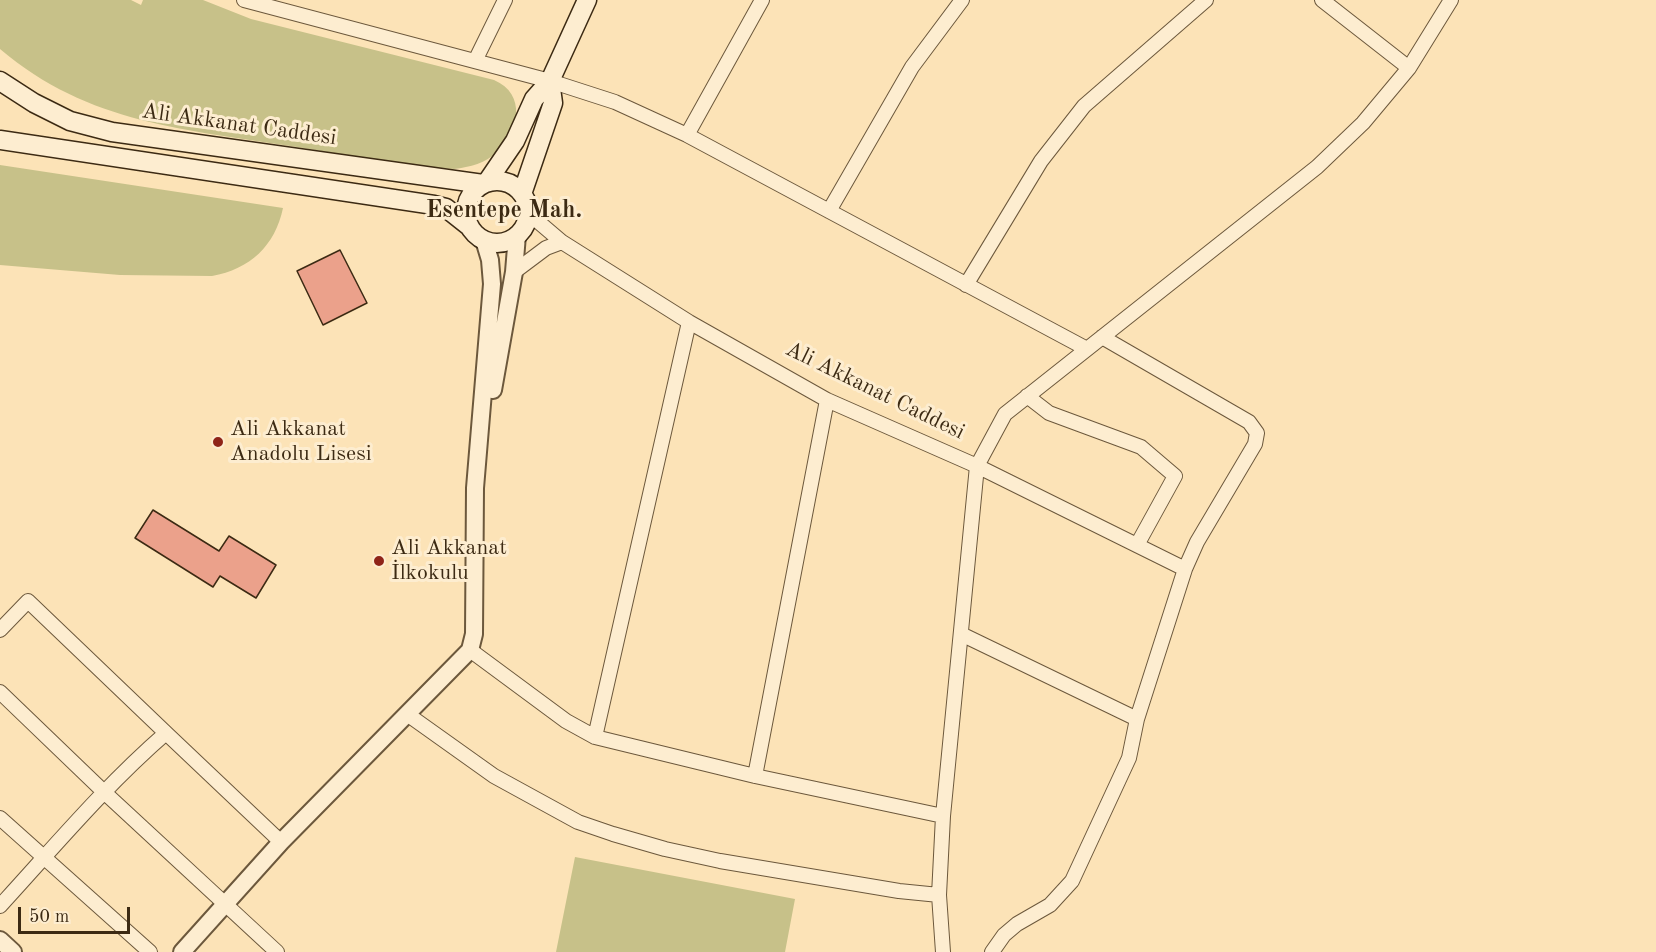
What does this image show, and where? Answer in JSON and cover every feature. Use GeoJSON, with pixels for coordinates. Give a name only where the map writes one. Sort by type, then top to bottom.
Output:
{"type":"FeatureCollection","features":[{"type":"Feature","properties":{"kind":"main road"},"geometry":{"type":"LineString","coordinates":[[470,227],[466,213],[467,203],[472,194],[485,183],[515,141],[534,99],[550,81],[587,0]]}},
{"type":"Feature","properties":{"kind":"main road","name":"Ali Akkanat Caddesi"},"geometry":{"type":"LineString","coordinates":[[0,81],[34,103],[70,121],[112,132],[485,183]]}},
{"type":"Feature","properties":{"kind":"main road"},"geometry":{"type":"LineString","coordinates":[[522,194],[553,103],[550,81]]}},
{"type":"Feature","properties":{"kind":"main road"},"geometry":{"type":"LineString","coordinates":[[0,140],[434,205],[446,208],[484,240],[499,242],[508,240],[517,235],[523,227],[528,213],[522,194],[507,183],[497,181],[485,183]]}},
{"type":"Feature","properties":{"kind":"street"},"geometry":{"type":"LineString","coordinates":[[244,0],[272,3],[550,81],[615,102],[687,135],[1087,349]]}},
{"type":"Feature","properties":{"kind":"street"},"geometry":{"type":"LineString","coordinates":[[474,61],[505,0]]}},
{"type":"Feature","properties":{"kind":"street"},"geometry":{"type":"LineString","coordinates":[[687,135],[762,0]]}},
{"type":"Feature","properties":{"kind":"street"},"geometry":{"type":"LineString","coordinates":[[829,211],[912,67],[962,0]]}},
{"type":"Feature","properties":{"kind":"street"},"geometry":{"type":"LineString","coordinates":[[966,285],[1041,161],[1084,106],[1206,0]]}},
{"type":"Feature","properties":{"kind":"street"},"geometry":{"type":"LineString","coordinates":[[1322,0],[1409,68]]}},
{"type":"Feature","properties":{"kind":"street"},"geometry":{"type":"LineString","coordinates":[[943,952],[939,895],[943,816],[977,466],[1005,414],[1317,167],[1363,123],[1409,68],[1451,0]]}},
{"type":"Feature","properties":{"kind":"street","name":"Ali Akkanat Caddesi"},"geometry":{"type":"LineString","coordinates":[[528,213],[562,242],[689,322],[827,400],[977,466],[1185,568]]}},
{"type":"Feature","properties":{"kind":"street"},"geometry":{"type":"LineString","coordinates":[[475,488],[514,272],[517,235]]}},
{"type":"Feature","properties":{"kind":"street"},"geometry":{"type":"LineString","coordinates":[[182,952],[281,842],[470,650],[474,634],[475,488],[492,284],[490,260],[484,240]]}},
{"type":"Feature","properties":{"kind":"street"},"geometry":{"type":"LineString","coordinates":[[514,272],[546,248],[562,242]]}},
{"type":"Feature","properties":{"kind":"street"},"geometry":{"type":"LineString","coordinates":[[595,737],[689,322]]}},
{"type":"Feature","properties":{"kind":"street"},"geometry":{"type":"LineString","coordinates":[[992,952],[1004,935],[1017,924],[1050,905],[1072,881],[1129,758],[1137,719],[1185,568],[1197,542],[1256,444],[1257,433],[1249,422],[1102,337]]}},
{"type":"Feature","properties":{"kind":"street"},"geometry":{"type":"LineString","coordinates":[[1027,396],[1049,413],[1141,447],[1175,476],[1137,546]]}},
{"type":"Feature","properties":{"kind":"street"},"geometry":{"type":"LineString","coordinates":[[755,777],[827,400]]}},
{"type":"Feature","properties":{"kind":"street"},"geometry":{"type":"LineString","coordinates":[[0,630],[28,602],[281,842]]}},
{"type":"Feature","properties":{"kind":"street"},"geometry":{"type":"LineString","coordinates":[[961,634],[1137,719]]}},
{"type":"Feature","properties":{"kind":"street"},"geometry":{"type":"LineString","coordinates":[[470,650],[566,721],[595,737],[755,777],[943,816]]}},
{"type":"Feature","properties":{"kind":"street"},"geometry":{"type":"LineString","coordinates":[[0,692],[277,952]]}},
{"type":"Feature","properties":{"kind":"street"},"geometry":{"type":"LineString","coordinates":[[407,714],[494,776],[578,822],[613,834],[664,849],[720,861],[899,891],[939,895]]}},
{"type":"Feature","properties":{"kind":"street"},"geometry":{"type":"LineString","coordinates":[[0,906],[104,792],[139,756],[166,733]]}},
{"type":"Feature","properties":{"kind":"street"},"geometry":{"type":"LineString","coordinates":[[0,818],[150,952]]}},
{"type":"Feature","properties":{"kind":"street"},"geometry":{"type":"LineString","coordinates":[[0,940],[13,952]]}},
{"type":"Feature","properties":{"kind":"shaded area"},"geometry":{"type":"Polygon","coordinates":[[[0,0],[131,0],[141,5],[143,0],[203,0],[251,19],[494,80],[505,86],[511,94],[516,113],[514,124],[505,143],[493,156],[477,164],[454,169],[376,160],[217,135],[141,120],[68,94],[34,74],[0,49],[0,0]]]}},
{"type":"Feature","properties":{"kind":"shaded area"},"geometry":{"type":"Polygon","coordinates":[[[0,165],[283,208],[274,234],[259,254],[238,268],[212,276],[120,275],[0,265],[0,165]]]}},
{"type":"Feature","properties":{"kind":"shaded area"},"geometry":{"type":"Polygon","coordinates":[[[575,857],[795,899],[785,952],[556,952],[575,857]]]}},
{"type":"Feature","properties":{"kind":"building"},"geometry":{"type":"Polygon","coordinates":[[[340,250],[367,303],[323,325],[297,271],[340,250]]]}},
{"type":"Feature","properties":{"kind":"building"},"geometry":{"type":"Polygon","coordinates":[[[153,510],[219,551],[229,536],[276,565],[256,598],[220,576],[213,587],[135,538],[153,510]]]}},
{"type":"Feature","properties":{"kind":"place","name":"Ali Akkanat Anadolu Lisesi"},"geometry":{"type":"Point","coordinates":[218,442]}},
{"type":"Feature","properties":{"kind":"place","name":"Ali Akkanat İlkokulu"},"geometry":{"type":"Point","coordinates":[379,561]}},
{"type":"Feature","properties":{"kind":"district","name":"Esentepe Mah."},"geometry":{"type":"Point","coordinates":[504,211]}}]}
